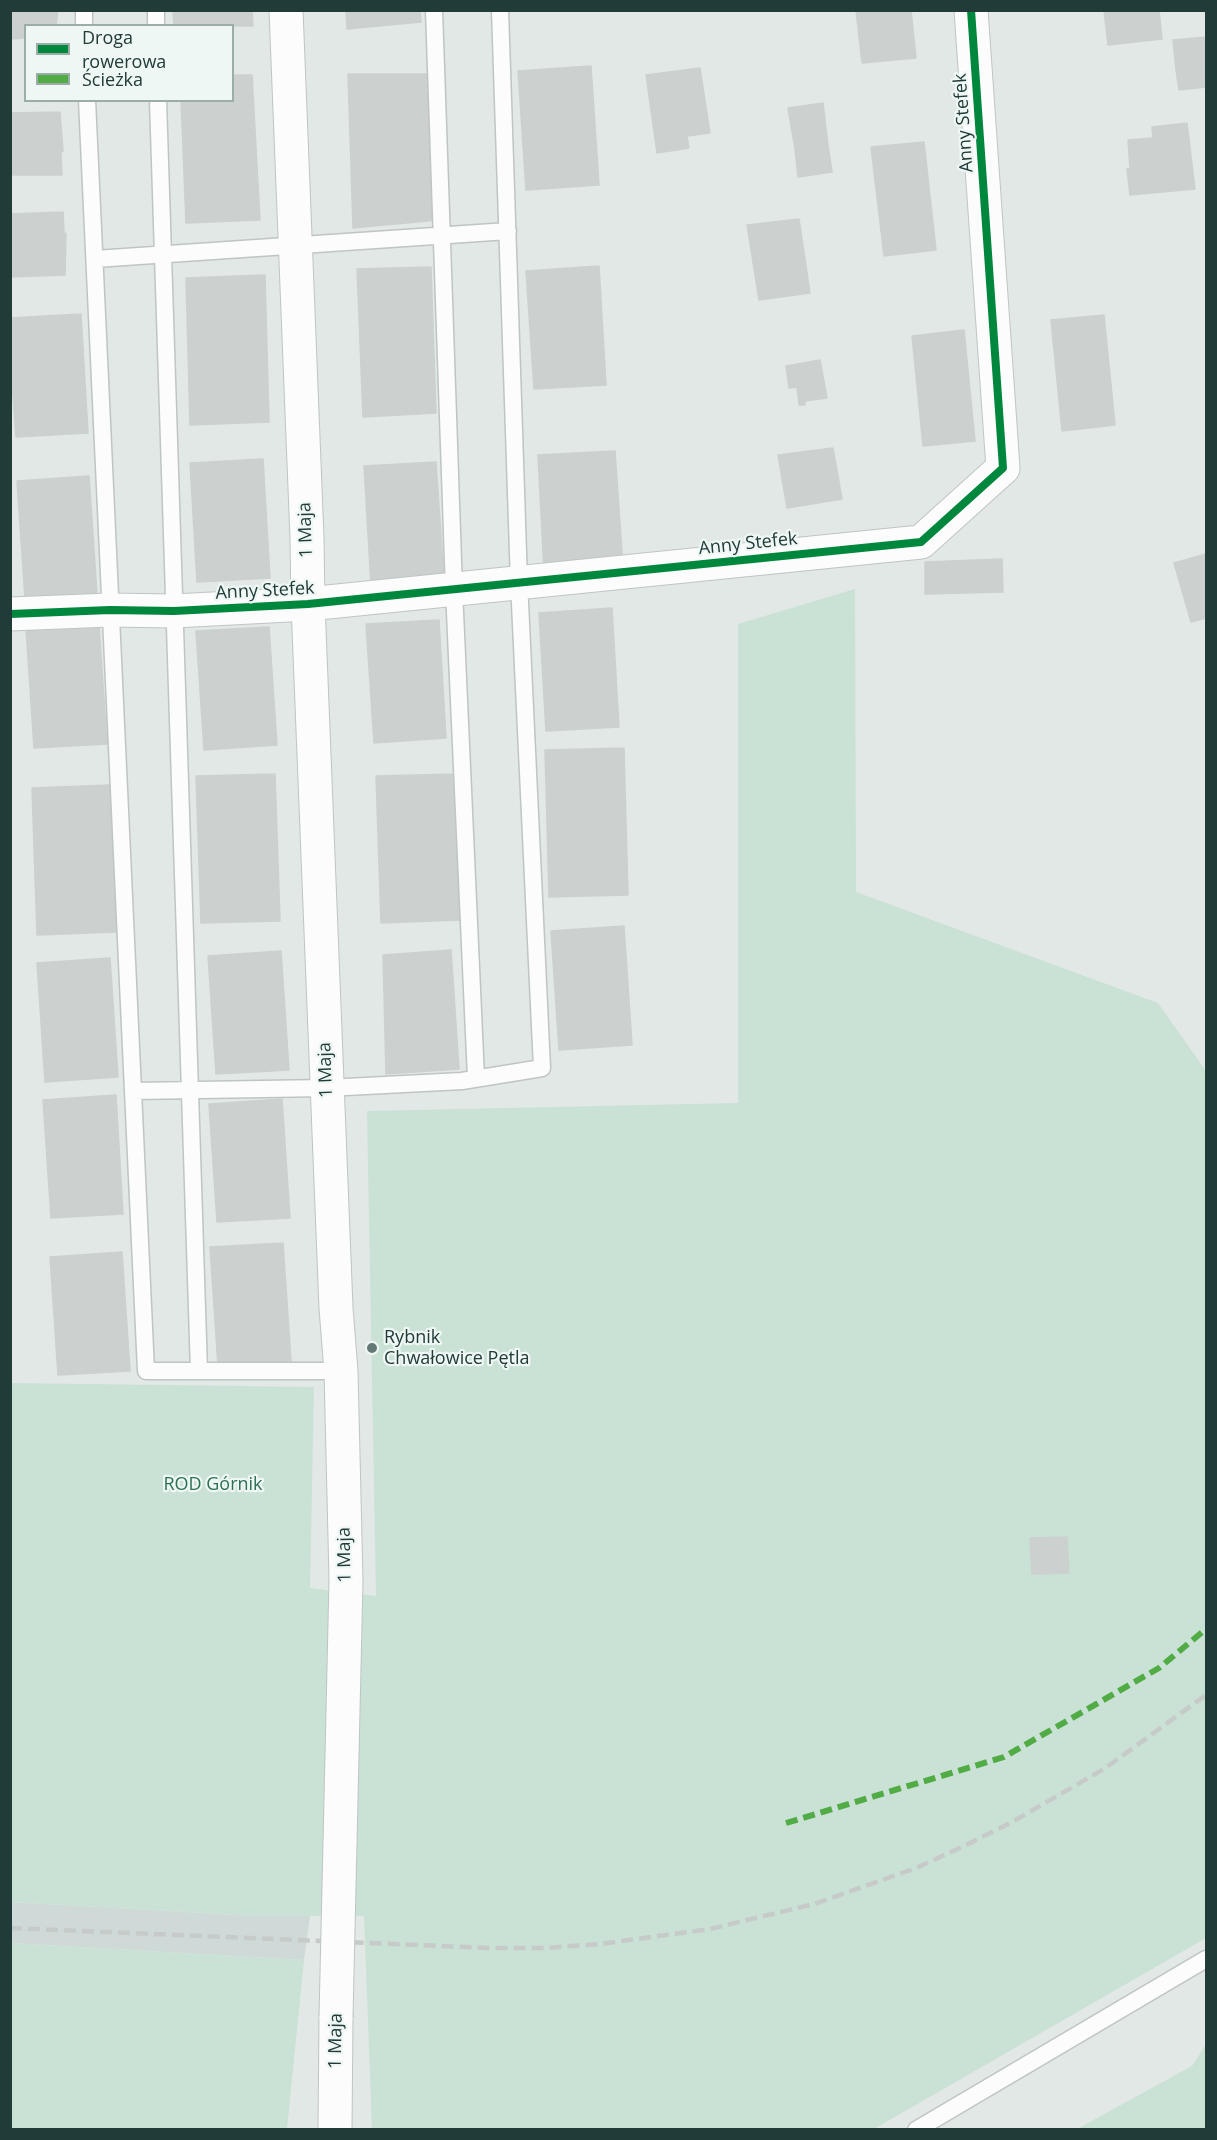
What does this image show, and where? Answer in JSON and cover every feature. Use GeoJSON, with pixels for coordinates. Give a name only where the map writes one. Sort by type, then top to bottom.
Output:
{"type":"FeatureCollection","features":[{"type":"Feature","properties":{"kind":"main road","name":"1 Maja"},"geometry":{"type":"LineString","coordinates":[[286,10],[340,1371],[346,1580],[335,2130]]}},
{"type":"Feature","properties":{"kind":"main road","name":"Anny Stefek"},"geometry":{"type":"LineString","coordinates":[[10,614],[110,610],[174,611],[308,604],[921,542],[1003,468],[971,10]]}},
{"type":"Feature","properties":{"kind":"lane"},"geometry":{"type":"LineString","coordinates":[[434,10],[454,590],[476,1078]]}},
{"type":"Feature","properties":{"kind":"lane"},"geometry":{"type":"LineString","coordinates":[[133,1091],[327,1088],[462,1081],[542,1068],[519,582],[500,10]]}},
{"type":"Feature","properties":{"kind":"lane"},"geometry":{"type":"LineString","coordinates":[[87,102],[147,1371],[340,1371]]}},
{"type":"Feature","properties":{"kind":"lane"},"geometry":{"type":"LineString","coordinates":[[158,102],[199,1371]]}},
{"type":"Feature","properties":{"kind":"lane"},"geometry":{"type":"LineString","coordinates":[[94,259],[508,231]]}},
{"type":"Feature","properties":{"kind":"lane"},"geometry":{"type":"LineString","coordinates":[[916,2130],[1206,1959]]}},
{"type":"Feature","properties":{"kind":"shaded area"},"geometry":{"type":"Polygon","coordinates":[[[10,1902],[256,1916],[310,1916],[304,1960],[11,1943],[10,1902]]]}},
{"type":"Feature","properties":{"kind":"green space","name":"ROD Górnik"},"geometry":{"type":"Polygon","coordinates":[[[855,589],[856,892],[1158,1003],[1206,1071],[1206,1938],[874,2129],[372,2129],[364,1916],[256,1916],[11,1902],[10,1383],[314,1387],[310,1588],[376,1596],[367,1111],[738,1103],[738,624],[855,589]]]}},
{"type":"Feature","properties":{"kind":"green space"},"geometry":{"type":"Polygon","coordinates":[[[10,1943],[304,1960],[287,2129],[11,2129],[10,1943]]]}},
{"type":"Feature","properties":{"kind":"green space"},"geometry":{"type":"Polygon","coordinates":[[[1206,2044],[1206,2129],[1077,2129],[1192,2066],[1206,2044]]]}},
{"type":"Feature","properties":{"kind":"building"},"geometry":{"type":"Polygon","coordinates":[[[10,10],[58,10],[56,24],[24,24],[24,38],[10,39],[10,10]]]}},
{"type":"Feature","properties":{"kind":"building"},"geometry":{"type":"Polygon","coordinates":[[[173,10],[252,10],[253,26],[174,24],[173,10]]]}},
{"type":"Feature","properties":{"kind":"building"},"geometry":{"type":"Polygon","coordinates":[[[346,10],[420,10],[421,22],[347,29],[346,10]]]}},
{"type":"Feature","properties":{"kind":"building"},"geometry":{"type":"Polygon","coordinates":[[[856,10],[911,10],[916,58],[862,63],[856,10]]]}},
{"type":"Feature","properties":{"kind":"building"},"geometry":{"type":"Polygon","coordinates":[[[1104,10],[1159,10],[1162,39],[1108,45],[1104,10]]]}},
{"type":"Feature","properties":{"kind":"building"},"geometry":{"type":"Polygon","coordinates":[[[1206,37],[1206,66],[1176,70],[1173,40],[1206,37]]]}},
{"type":"Feature","properties":{"kind":"building"},"geometry":{"type":"Polygon","coordinates":[[[591,66],[599,185],[526,190],[518,71],[591,66]]]}},
{"type":"Feature","properties":{"kind":"building"},"geometry":{"type":"Polygon","coordinates":[[[1206,66],[1206,87],[1179,90],[1176,70],[1206,66]]]}},
{"type":"Feature","properties":{"kind":"building"},"geometry":{"type":"Polygon","coordinates":[[[700,68],[710,133],[687,136],[689,148],[657,153],[646,75],[700,68]]]}},
{"type":"Feature","properties":{"kind":"building"},"geometry":{"type":"Polygon","coordinates":[[[348,74],[433,74],[438,220],[353,228],[348,74]]]}},
{"type":"Feature","properties":{"kind":"building"},"geometry":{"type":"Polygon","coordinates":[[[234,75],[252,75],[260,220],[186,223],[181,102],[234,102],[234,75]]]}},
{"type":"Feature","properties":{"kind":"building"},"geometry":{"type":"Polygon","coordinates":[[[823,103],[828,145],[795,149],[788,108],[823,103]]]}},
{"type":"Feature","properties":{"kind":"building"},"geometry":{"type":"Polygon","coordinates":[[[60,112],[62,175],[10,175],[10,113],[60,112]]]}},
{"type":"Feature","properties":{"kind":"building"},"geometry":{"type":"Polygon","coordinates":[[[1187,123],[1195,189],[1130,195],[1127,169],[1130,169],[1128,140],[1153,138],[1152,127],[1187,123]]]}},
{"type":"Feature","properties":{"kind":"building"},"geometry":{"type":"Polygon","coordinates":[[[924,142],[936,250],[884,256],[871,147],[924,142]]]}},
{"type":"Feature","properties":{"kind":"building"},"geometry":{"type":"Polygon","coordinates":[[[828,145],[832,172],[798,177],[795,149],[828,145]]]}},
{"type":"Feature","properties":{"kind":"building"},"geometry":{"type":"Polygon","coordinates":[[[63,212],[66,234],[65,275],[10,277],[10,214],[63,212]]]}},
{"type":"Feature","properties":{"kind":"building"},"geometry":{"type":"Polygon","coordinates":[[[799,219],[810,293],[759,300],[747,225],[799,219]]]}},
{"type":"Feature","properties":{"kind":"building"},"geometry":{"type":"Polygon","coordinates":[[[599,266],[606,385],[534,389],[526,271],[599,266]]]}},
{"type":"Feature","properties":{"kind":"building"},"geometry":{"type":"Polygon","coordinates":[[[431,267],[436,413],[363,417],[357,269],[431,267]]]}},
{"type":"Feature","properties":{"kind":"building"},"geometry":{"type":"Polygon","coordinates":[[[265,275],[269,422],[190,425],[186,278],[265,275]]]}},
{"type":"Feature","properties":{"kind":"building"},"geometry":{"type":"Polygon","coordinates":[[[81,314],[88,433],[16,437],[10,357],[10,318],[81,314]]]}},
{"type":"Feature","properties":{"kind":"building"},"geometry":{"type":"Polygon","coordinates":[[[1104,315],[1115,425],[1062,431],[1051,320],[1104,315]]]}},
{"type":"Feature","properties":{"kind":"building"},"geometry":{"type":"Polygon","coordinates":[[[964,330],[975,441],[923,446],[912,336],[964,330]]]}},
{"type":"Feature","properties":{"kind":"building"},"geometry":{"type":"Polygon","coordinates":[[[820,360],[827,398],[805,401],[805,405],[799,405],[797,387],[789,388],[786,366],[820,360]]]}},
{"type":"Feature","properties":{"kind":"building"},"geometry":{"type":"Polygon","coordinates":[[[833,448],[842,499],[787,508],[778,455],[833,448]]]}},
{"type":"Feature","properties":{"kind":"building"},"geometry":{"type":"Polygon","coordinates":[[[615,451],[623,567],[544,572],[538,455],[615,451]]]}},
{"type":"Feature","properties":{"kind":"building"},"geometry":{"type":"Polygon","coordinates":[[[263,459],[270,578],[197,582],[190,463],[263,459]]]}},
{"type":"Feature","properties":{"kind":"building"},"geometry":{"type":"Polygon","coordinates":[[[436,462],[444,580],[371,585],[364,466],[436,462]]]}},
{"type":"Feature","properties":{"kind":"building"},"geometry":{"type":"Polygon","coordinates":[[[89,476],[97,594],[25,599],[17,481],[89,476]]]}},
{"type":"Feature","properties":{"kind":"building"},"geometry":{"type":"Polygon","coordinates":[[[1206,554],[1206,618],[1191,622],[1174,563],[1206,554]]]}},
{"type":"Feature","properties":{"kind":"building"},"geometry":{"type":"Polygon","coordinates":[[[1002,559],[1003,592],[925,594],[925,562],[1002,559]]]}},
{"type":"Feature","properties":{"kind":"building"},"geometry":{"type":"Polygon","coordinates":[[[612,608],[619,727],[546,731],[539,613],[612,608]]]}},
{"type":"Feature","properties":{"kind":"building"},"geometry":{"type":"Polygon","coordinates":[[[439,620],[446,738],[374,743],[366,624],[439,620]]]}},
{"type":"Feature","properties":{"kind":"building"},"geometry":{"type":"Polygon","coordinates":[[[99,625],[107,744],[34,748],[26,629],[99,625]]]}},
{"type":"Feature","properties":{"kind":"building"},"geometry":{"type":"Polygon","coordinates":[[[269,627],[277,745],[204,750],[196,631],[269,627]]]}},
{"type":"Feature","properties":{"kind":"building"},"geometry":{"type":"Polygon","coordinates":[[[624,748],[628,895],[549,897],[545,750],[624,748]]]}},
{"type":"Feature","properties":{"kind":"building"},"geometry":{"type":"Polygon","coordinates":[[[275,774],[280,921],[201,923],[196,776],[275,774]]]}},
{"type":"Feature","properties":{"kind":"building"},"geometry":{"type":"Polygon","coordinates":[[[455,774],[460,920],[381,923],[376,776],[455,774]]]}},
{"type":"Feature","properties":{"kind":"building"},"geometry":{"type":"Polygon","coordinates":[[[111,785],[116,932],[37,935],[32,788],[111,785]]]}},
{"type":"Feature","properties":{"kind":"building"},"geometry":{"type":"Polygon","coordinates":[[[624,926],[632,1045],[559,1050],[551,931],[624,926]]]}},
{"type":"Feature","properties":{"kind":"building"},"geometry":{"type":"Polygon","coordinates":[[[451,950],[459,1069],[386,1074],[383,955],[451,950]]]}},
{"type":"Feature","properties":{"kind":"building"},"geometry":{"type":"Polygon","coordinates":[[[281,951],[289,1070],[216,1074],[208,956],[281,951]]]}},
{"type":"Feature","properties":{"kind":"building"},"geometry":{"type":"Polygon","coordinates":[[[110,958],[118,1077],[45,1082],[37,963],[110,958]]]}},
{"type":"Feature","properties":{"kind":"building"},"geometry":{"type":"Polygon","coordinates":[[[116,1095],[123,1214],[51,1218],[43,1100],[116,1095]]]}},
{"type":"Feature","properties":{"kind":"building"},"geometry":{"type":"Polygon","coordinates":[[[282,1099],[290,1218],[217,1222],[209,1104],[282,1099]]]}},
{"type":"Feature","properties":{"kind":"building"},"geometry":{"type":"Polygon","coordinates":[[[283,1243],[291,1361],[218,1366],[210,1247],[283,1243]]]}},
{"type":"Feature","properties":{"kind":"building"},"geometry":{"type":"Polygon","coordinates":[[[122,1252],[130,1371],[58,1375],[50,1257],[122,1252]]]}},
{"type":"Feature","properties":{"kind":"building"},"geometry":{"type":"Polygon","coordinates":[[[1067,1537],[1069,1573],[1032,1574],[1030,1538],[1067,1537]]]}},
{"type":"Feature","properties":{"kind":"railway"},"geometry":{"type":"LineString","coordinates":[[10,1928],[491,1948],[545,1948],[600,1944],[710,1929],[814,1904],[916,1868],[962,1847],[1012,1822],[1104,1769],[1206,1695]]}},
{"type":"Feature","properties":{"kind":"marked path"},"geometry":{"type":"LineString","coordinates":[[786,1823],[1004,1757],[1159,1668],[1206,1629]]}},
{"type":"Feature","properties":{"kind":"cycle path"},"geometry":{"type":"LineString","coordinates":[[10,614],[110,610],[174,611],[308,604],[921,542],[1003,468],[971,10]]}},
{"type":"Feature","properties":{"kind":"place","name":"Rybnik Chwałowice Pętla"},"geometry":{"type":"Point","coordinates":[372,1348]}}]}
